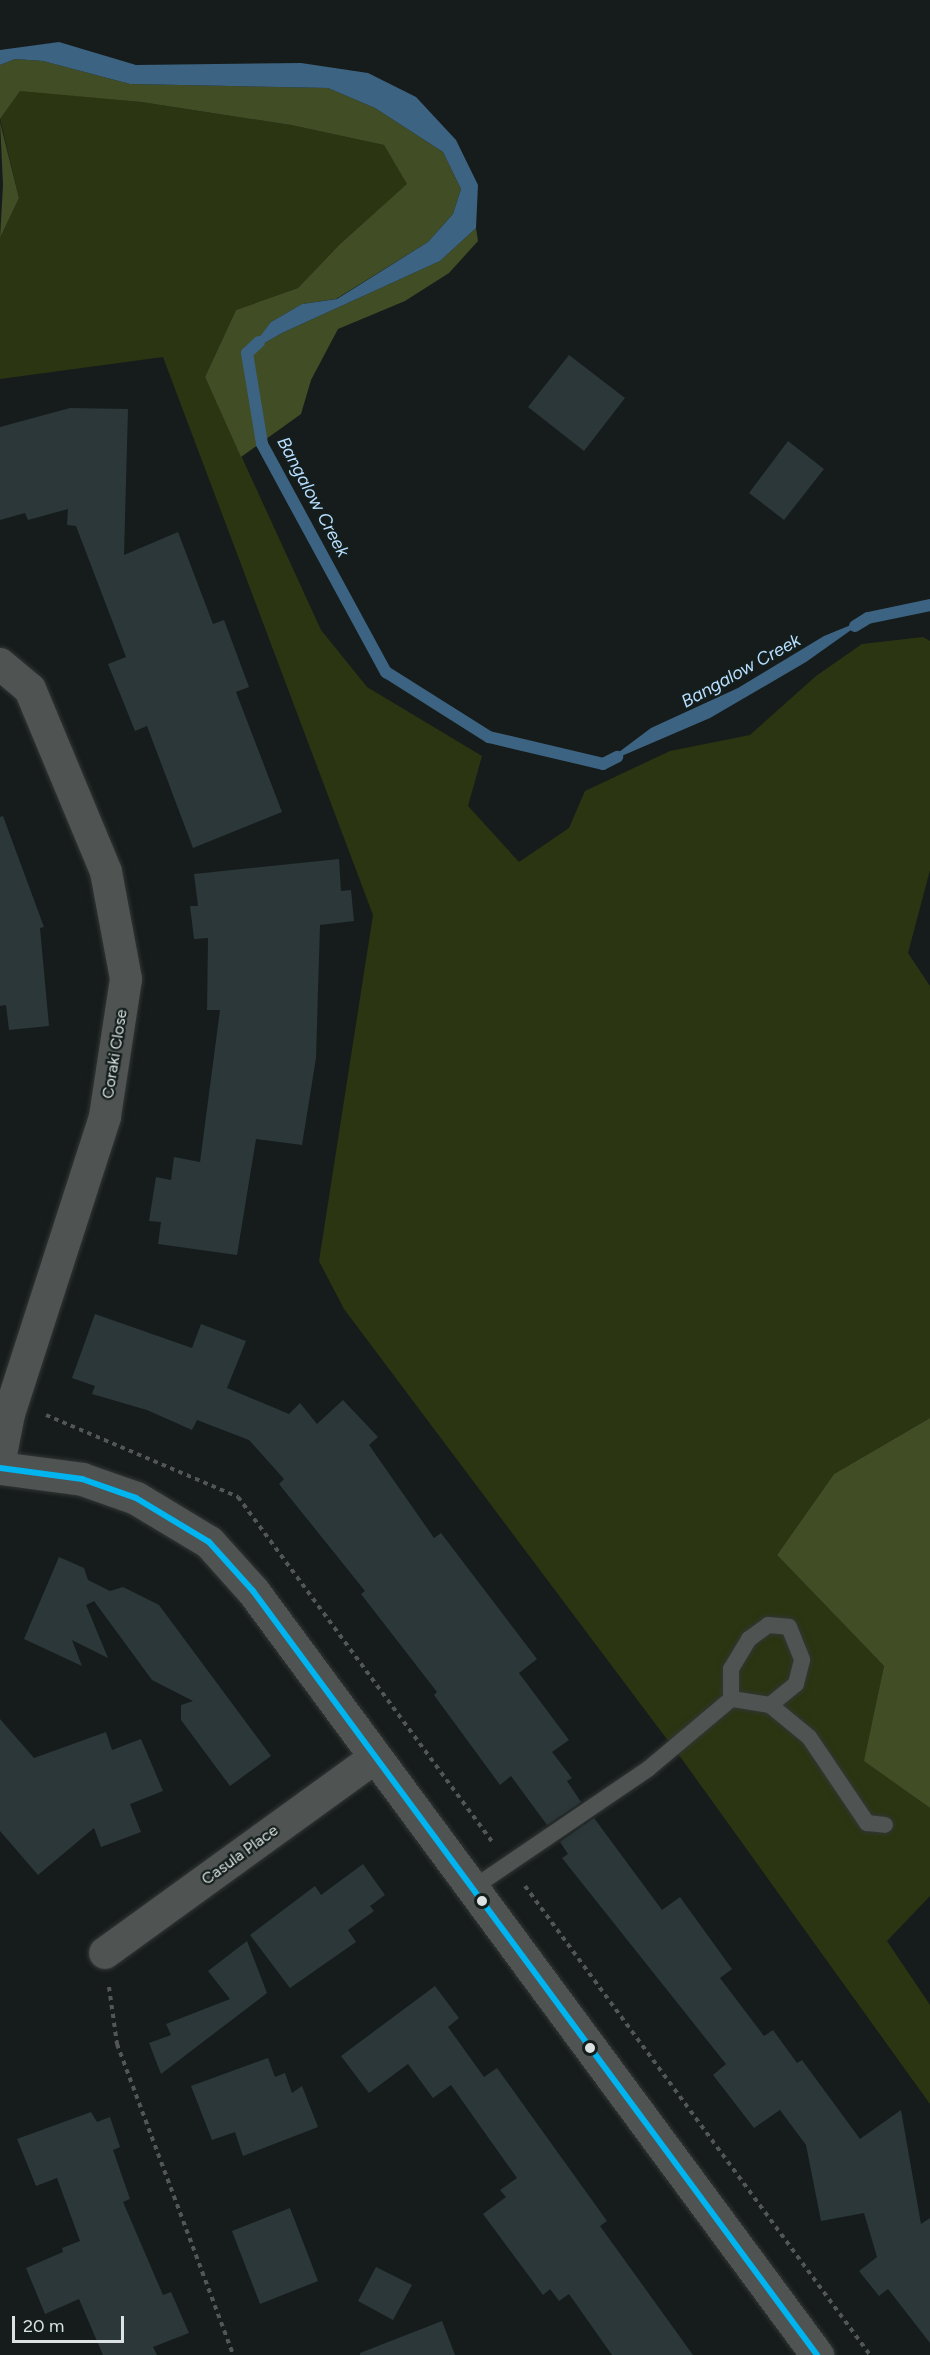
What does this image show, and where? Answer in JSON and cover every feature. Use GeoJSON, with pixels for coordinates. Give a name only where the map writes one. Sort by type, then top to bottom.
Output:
{"type":"FeatureCollection","features":[{"type":"Feature","properties":{"kind":"street","name":"Coraki Close"},"geometry":{"type":"LineString","coordinates":[[0,664],[30,689],[106,872],[126,979],[105,1117],[9,1414],[0,1460]]}},
{"type":"Feature","properties":{"kind":"street"},"geometry":{"type":"LineString","coordinates":[[0,1468],[82,1479],[136,1498],[209,1542],[253,1591],[376,1756],[470,1890],[817,2355]]}},
{"type":"Feature","properties":{"kind":"street","name":"Casula Place"},"geometry":{"type":"LineString","coordinates":[[105,1953],[376,1756]]}},
{"type":"Feature","properties":{"kind":"lane"},"geometry":{"type":"LineString","coordinates":[[731,1699],[731,1669],[749,1639],[768,1625],[789,1627],[802,1660],[796,1684],[770,1705]]}},
{"type":"Feature","properties":{"kind":"lane"},"geometry":{"type":"LineString","coordinates":[[470,1890],[648,1769],[731,1699],[770,1705],[809,1737],[867,1824],[885,1825]]}},
{"type":"Feature","properties":{"kind":"path"},"geometry":{"type":"LineString","coordinates":[[105,1953],[117,2044],[233,2355]]}},
{"type":"Feature","properties":{"kind":"green space"},"geometry":{"type":"Polygon","coordinates":[[[15,59],[43,61],[130,84],[328,88],[375,108],[443,152],[461,189],[453,214],[428,242],[336,299],[302,304],[271,322],[249,352],[282,333],[440,261],[476,228],[478,241],[449,273],[405,301],[338,329],[311,380],[301,414],[241,457],[205,377],[236,310],[298,288],[339,245],[407,184],[384,145],[291,125],[141,102],[20,91],[0,119],[0,65],[15,59]]]}},
{"type":"Feature","properties":{"kind":"green space"},"geometry":{"type":"Polygon","coordinates":[[[20,90],[141,102],[291,125],[384,145],[408,184],[339,245],[298,288],[236,310],[205,377],[321,630],[367,687],[482,756],[468,806],[519,862],[569,828],[585,791],[670,751],[750,735],[816,676],[862,644],[923,637],[930,641],[930,870],[908,953],[930,986],[930,1418],[834,1474],[777,1555],[884,1666],[865,1761],[930,1808],[930,1896],[887,1941],[930,2005],[930,2104],[684,1762],[344,1309],[319,1261],[373,915],[163,357],[0,379],[0,238],[19,198],[0,119],[20,90]]]}},
{"type":"Feature","properties":{"kind":"green space"},"geometry":{"type":"Polygon","coordinates":[[[0,122],[19,198],[0,238],[3,185],[0,122]]]}},
{"type":"Feature","properties":{"kind":"green space"},"geometry":{"type":"Polygon","coordinates":[[[930,1418],[930,1808],[864,1761],[884,1666],[777,1555],[834,1474],[930,1418]]]}},
{"type":"Feature","properties":{"kind":"water"},"geometry":{"type":"Polygon","coordinates":[[[59,42],[136,65],[301,63],[368,73],[416,97],[456,140],[478,185],[476,228],[440,261],[282,333],[247,353],[271,322],[302,304],[337,299],[428,242],[453,214],[461,189],[443,152],[375,108],[328,88],[130,84],[43,61],[15,59],[0,65],[0,50],[59,42]]]}},
{"type":"Feature","properties":{"kind":"water"},"geometry":{"type":"Polygon","coordinates":[[[868,618],[806,662],[710,718],[603,764],[651,728],[738,688],[824,636],[868,618]]]}},
{"type":"Feature","properties":{"kind":"building"},"geometry":{"type":"Polygon","coordinates":[[[569,355],[625,398],[584,451],[528,407],[569,355]]]}},
{"type":"Feature","properties":{"kind":"building"},"geometry":{"type":"Polygon","coordinates":[[[70,408],[128,409],[124,555],[178,532],[213,624],[224,620],[249,687],[236,692],[282,812],[193,848],[147,726],[135,731],[108,664],[126,657],[76,526],[67,525],[68,509],[28,520],[25,513],[0,520],[0,427],[70,408]]]}},
{"type":"Feature","properties":{"kind":"building"},"geometry":{"type":"Polygon","coordinates":[[[788,441],[824,469],[784,520],[749,493],[788,441]]]}},
{"type":"Feature","properties":{"kind":"building"},"geometry":{"type":"Polygon","coordinates":[[[3,816],[44,927],[40,928],[49,1026],[9,1030],[6,1005],[0,1006],[0,817],[3,816]]]}},
{"type":"Feature","properties":{"kind":"building"},"geometry":{"type":"Polygon","coordinates":[[[339,859],[341,891],[351,890],[354,921],[320,925],[316,1058],[302,1145],[256,1139],[237,1255],[158,1244],[161,1222],[149,1221],[156,1177],[171,1180],[174,1157],[200,1162],[220,1010],[207,1010],[208,938],[194,939],[190,906],[198,906],[194,874],[339,859]]]}},
{"type":"Feature","properties":{"kind":"building"},"geometry":{"type":"Polygon","coordinates":[[[95,1314],[192,1348],[201,1324],[246,1341],[227,1388],[289,1414],[300,1403],[317,1424],[343,1400],[378,1437],[369,1445],[434,1538],[441,1533],[537,1659],[519,1673],[569,1740],[552,1752],[572,1778],[567,1781],[581,1802],[547,1825],[511,1776],[500,1785],[434,1695],[437,1692],[361,1594],[365,1591],[279,1484],[284,1479],[249,1440],[197,1420],[192,1430],[147,1410],[92,1394],[95,1386],[72,1378],[95,1314]]]}},
{"type":"Feature","properties":{"kind":"building"},"geometry":{"type":"Polygon","coordinates":[[[59,1557],[84,1568],[88,1580],[110,1591],[123,1587],[159,1605],[271,1756],[230,1786],[181,1720],[181,1705],[193,1701],[152,1680],[94,1601],[86,1605],[108,1658],[72,1640],[82,1666],[24,1639],[59,1557]]]}},
{"type":"Feature","properties":{"kind":"building"},"geometry":{"type":"Polygon","coordinates":[[[0,1719],[34,1758],[106,1732],[112,1750],[141,1739],[163,1791],[130,1804],[141,1832],[101,1847],[94,1828],[38,1875],[0,1831],[0,1719]]]}},
{"type":"Feature","properties":{"kind":"building"},"geometry":{"type":"Polygon","coordinates":[[[594,1818],[662,1910],[680,1897],[732,1969],[720,1978],[764,2036],[773,2030],[797,2063],[802,2060],[860,2139],[901,2110],[921,2224],[930,2218],[930,2343],[888,2289],[879,2296],[859,2271],[877,2257],[864,2213],[821,2221],[806,2145],[780,2110],[754,2128],[713,2075],[726,2064],[562,1858],[568,1854],[560,1842],[594,1818]]]}},
{"type":"Feature","properties":{"kind":"building"},"geometry":{"type":"Polygon","coordinates":[[[363,1864],[385,1895],[370,1906],[374,1911],[348,1930],[356,1942],[290,1988],[250,1935],[315,1886],[321,1895],[363,1864]]]}},
{"type":"Feature","properties":{"kind":"building"},"geometry":{"type":"Polygon","coordinates":[[[247,1941],[267,1993],[161,2074],[149,2043],[171,2035],[166,2024],[230,1999],[208,1971],[247,1941]]]}},
{"type":"Feature","properties":{"kind":"building"},"geometry":{"type":"Polygon","coordinates":[[[435,1986],[459,2018],[448,2027],[484,2077],[497,2068],[607,2221],[600,2226],[693,2355],[612,2355],[569,2294],[559,2301],[550,2289],[543,2295],[483,2214],[506,2197],[500,2190],[517,2178],[451,2085],[433,2098],[408,2064],[369,2093],[341,2056],[435,1986]]]}},
{"type":"Feature","properties":{"kind":"building"},"geometry":{"type":"Polygon","coordinates":[[[268,2058],[275,2077],[285,2073],[292,2093],[302,2086],[318,2127],[243,2156],[235,2132],[212,2140],[191,2086],[268,2058]]]}},
{"type":"Feature","properties":{"kind":"building"},"geometry":{"type":"Polygon","coordinates":[[[91,2112],[97,2122],[110,2117],[120,2147],[113,2150],[130,2199],[123,2202],[163,2295],[171,2292],[189,2333],[153,2347],[157,2355],[103,2355],[79,2299],[45,2314],[26,2268],[63,2252],[62,2248],[80,2241],[57,2178],[36,2186],[17,2139],[91,2112]]]}},
{"type":"Feature","properties":{"kind":"building"},"geometry":{"type":"Polygon","coordinates":[[[290,2208],[318,2281],[260,2304],[232,2231],[290,2208]]]}},
{"type":"Feature","properties":{"kind":"building"},"geometry":{"type":"Polygon","coordinates":[[[376,2267],[412,2285],[393,2320],[358,2301],[376,2267]]]}},
{"type":"Feature","properties":{"kind":"building"},"geometry":{"type":"Polygon","coordinates":[[[442,2321],[455,2355],[360,2355],[360,2353],[442,2321]]]}},
{"type":"Feature","properties":{"kind":"waterway","name":"Bangalow Creek"},"geometry":{"type":"LineString","coordinates":[[259,342],[247,353],[262,444],[386,672],[489,737],[603,764],[617,757]]}},
{"type":"Feature","properties":{"kind":"waterway","name":"Bangalow Creek"},"geometry":{"type":"LineString","coordinates":[[855,626],[868,618],[930,605]]}},
{"type":"Feature","properties":{"kind":"transit line"},"geometry":{"type":"LineString","coordinates":[[0,1468],[82,1479],[136,1498],[209,1542],[253,1591],[817,2355]]}}]}
